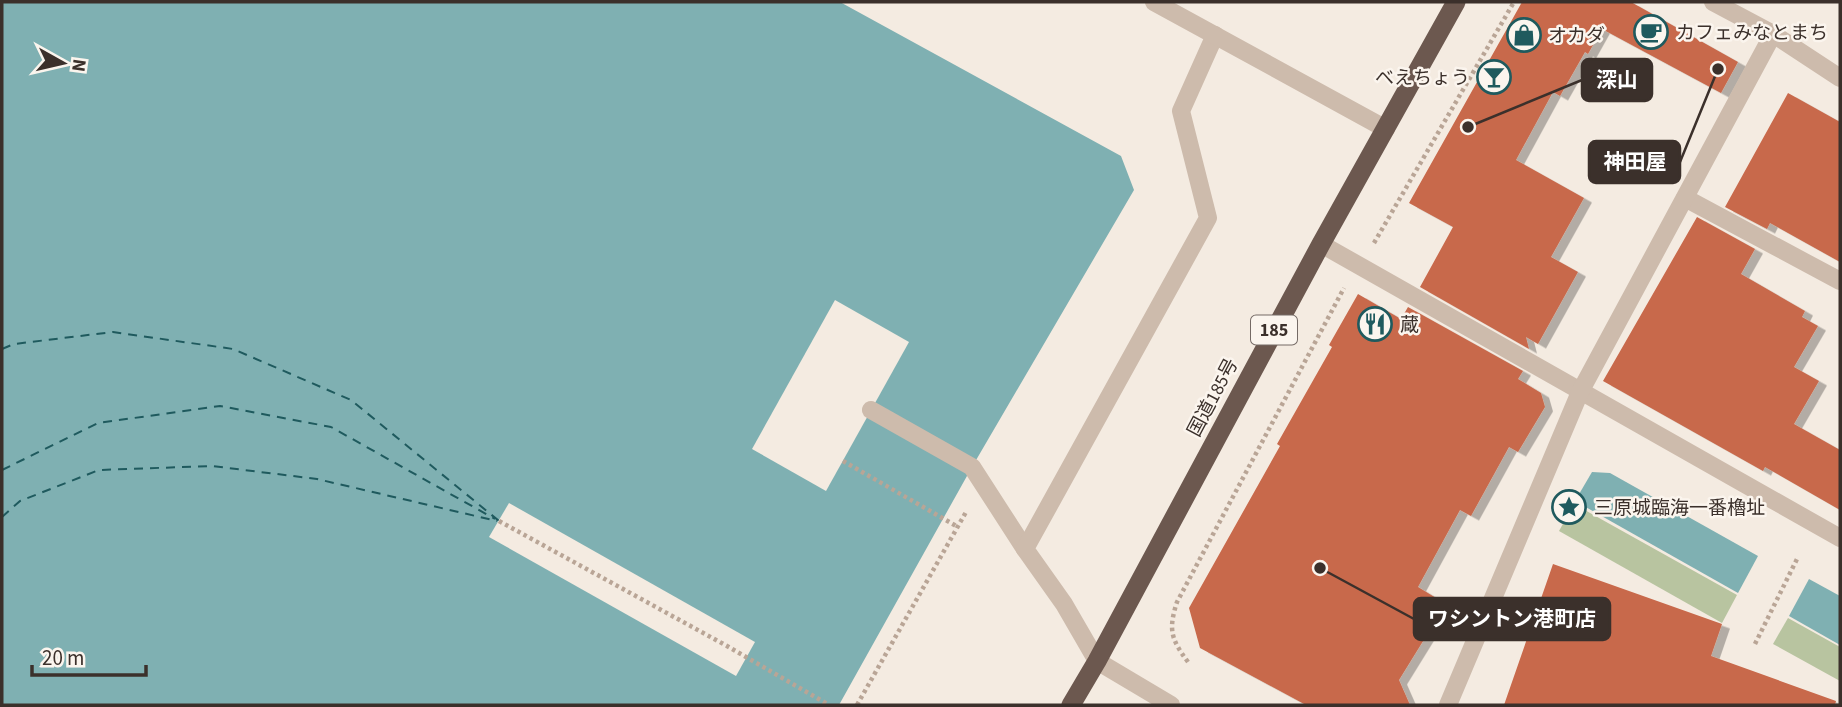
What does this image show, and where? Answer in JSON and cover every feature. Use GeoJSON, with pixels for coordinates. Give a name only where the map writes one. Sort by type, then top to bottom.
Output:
{"type":"FeatureCollection","features":[{"type":"Feature","properties":{"kind":"highway","name":"国道185号"},"geometry":{"type":"LineString","coordinates":[[1071,705],[1321,244],[1456,2]]}},
{"type":"Feature","properties":{"kind":"street"},"geometry":{"type":"LineString","coordinates":[[1154,2],[1385,129]]}},
{"type":"Feature","properties":{"kind":"street"},"geometry":{"type":"LineString","coordinates":[[1713,2],[1773,34],[1840,78]]}},
{"type":"Feature","properties":{"kind":"street"},"geometry":{"type":"LineString","coordinates":[[1448,705],[1580,392],[1773,34]]}},
{"type":"Feature","properties":{"kind":"street"},"geometry":{"type":"LineString","coordinates":[[1024,549],[1208,218],[1181,111],[1215,35]]}},
{"type":"Feature","properties":{"kind":"street"},"geometry":{"type":"LineString","coordinates":[[1685,198],[1840,281]]}},
{"type":"Feature","properties":{"kind":"street"},"geometry":{"type":"LineString","coordinates":[[1321,244],[1840,538]]}},
{"type":"Feature","properties":{"kind":"street"},"geometry":{"type":"LineString","coordinates":[[871,410],[972,467],[1024,549],[1064,604],[1097,661],[1171,705]]}},
{"type":"Feature","properties":{"kind":"path"},"geometry":{"type":"LineString","coordinates":[[1188,662],[1173,641],[1172,616],[1177,602],[1344,288],[1361,266],[1514,2]]}},
{"type":"Feature","properties":{"kind":"path"},"geometry":{"type":"LineString","coordinates":[[843,461],[958,527]]}},
{"type":"Feature","properties":{"kind":"path"},"geometry":{"type":"LineString","coordinates":[[857,705],[982,483]]}},
{"type":"Feature","properties":{"kind":"path"},"geometry":{"type":"LineString","coordinates":[[499,521],[829,705]]}},
{"type":"Feature","properties":{"kind":"path"},"geometry":{"type":"LineString","coordinates":[[1755,643],[1797,558]]}},
{"type":"Feature","properties":{"kind":"green space"},"geometry":{"type":"Polygon","coordinates":[[[1574,504],[1737,595],[1722,623],[1559,531],[1574,504]]]}},
{"type":"Feature","properties":{"kind":"green space"},"geometry":{"type":"Polygon","coordinates":[[[1788,618],[1840,647],[1840,681],[1773,644],[1788,618]]]}},
{"type":"Feature","properties":{"kind":"water"},"geometry":{"type":"Polygon","coordinates":[[[2,2],[840,2],[1121,156],[1134,190],[972,467],[839,705],[2,705],[2,2]]]}},
{"type":"Feature","properties":{"kind":"water"},"geometry":{"type":"Polygon","coordinates":[[[1592,472],[1610,473],[1758,556],[1738,593],[1575,501],[1592,472]]]}},
{"type":"Feature","properties":{"kind":"water"},"geometry":{"type":"Polygon","coordinates":[[[1809,579],[1840,596],[1840,645],[1789,616],[1809,579]]]}},
{"type":"Feature","properties":{"kind":"pier"},"geometry":{"type":"Polygon","coordinates":[[[835,300],[909,342],[826,491],[752,449],[835,300]]]}},
{"type":"Feature","properties":{"kind":"pier"},"geometry":{"type":"Polygon","coordinates":[[[509,503],[755,642],[736,676],[489,537],[509,503]]]}},
{"type":"Feature","properties":{"kind":"building"},"geometry":{"type":"Polygon","coordinates":[[[1522,2],[1631,2],[1738,62],[1721,93],[1602,29],[1588,54],[1585,52],[1560,96],[1553,92],[1516,160],[1584,198],[1551,257],[1578,272],[1538,344],[1526,337],[1529,349],[1420,287],[1453,227],[1409,203],[1522,2]]]}},
{"type":"Feature","properties":{"kind":"building"},"geometry":{"type":"Polygon","coordinates":[[[1788,93],[1840,122],[1840,262],[1770,223],[1767,229],[1725,207],[1788,93]]]}},
{"type":"Feature","properties":{"kind":"building"},"geometry":{"type":"Polygon","coordinates":[[[1697,217],[1755,249],[1741,274],[1805,311],[1802,317],[1818,326],[1794,367],[1819,381],[1794,424],[1840,450],[1840,510],[1765,467],[1763,471],[1603,381],[1697,217]]]}},
{"type":"Feature","properties":{"kind":"building"},"geometry":{"type":"Polygon","coordinates":[[[1358,294],[1401,319],[1408,307],[1523,371],[1518,379],[1541,393],[1545,407],[1518,452],[1509,447],[1471,516],[1460,510],[1418,587],[1446,604],[1399,680],[1410,705],[1306,705],[1200,648],[1189,608],[1280,446],[1277,444],[1332,347],[1329,345],[1358,294]]]}},
{"type":"Feature","properties":{"kind":"building"},"geometry":{"type":"Polygon","coordinates":[[[1553,564],[1722,624],[1711,656],[1836,701],[1835,705],[1504,705],[1553,564]]]}},
{"type":"Feature","properties":{"kind":"ferry route"},"geometry":{"type":"LineString","coordinates":[[2,349],[14,344],[113,332],[233,349],[351,400],[499,521]]}},
{"type":"Feature","properties":{"kind":"ferry route"},"geometry":{"type":"LineString","coordinates":[[2,470],[98,423],[220,406],[331,427],[495,519]]}},
{"type":"Feature","properties":{"kind":"ferry route"},"geometry":{"type":"LineString","coordinates":[[2,517],[20,501],[99,470],[212,466],[317,479],[497,521]]}},
{"type":"Feature","properties":{"kind":"place","name":"カフェみなとまち"},"geometry":{"type":"Point","coordinates":[1651,32]}},
{"type":"Feature","properties":{"kind":"place","name":"オカダ"},"geometry":{"type":"Point","coordinates":[1524,35]}},
{"type":"Feature","properties":{"kind":"place","name":"神田屋"},"geometry":{"type":"Point","coordinates":[1718,69]}},
{"type":"Feature","properties":{"kind":"place","name":"べえちょう"},"geometry":{"type":"Point","coordinates":[1494,77]}},
{"type":"Feature","properties":{"kind":"place","name":"深山"},"geometry":{"type":"Point","coordinates":[1468,127]}},
{"type":"Feature","properties":{"kind":"place","name":"蔵"},"geometry":{"type":"Point","coordinates":[1375,324]}},
{"type":"Feature","properties":{"kind":"place","name":"三原城臨海一番櫓址"},"geometry":{"type":"Point","coordinates":[1569,507]}},
{"type":"Feature","properties":{"kind":"place","name":"ワシントン港町店"},"geometry":{"type":"Point","coordinates":[1320,568]}}]}
